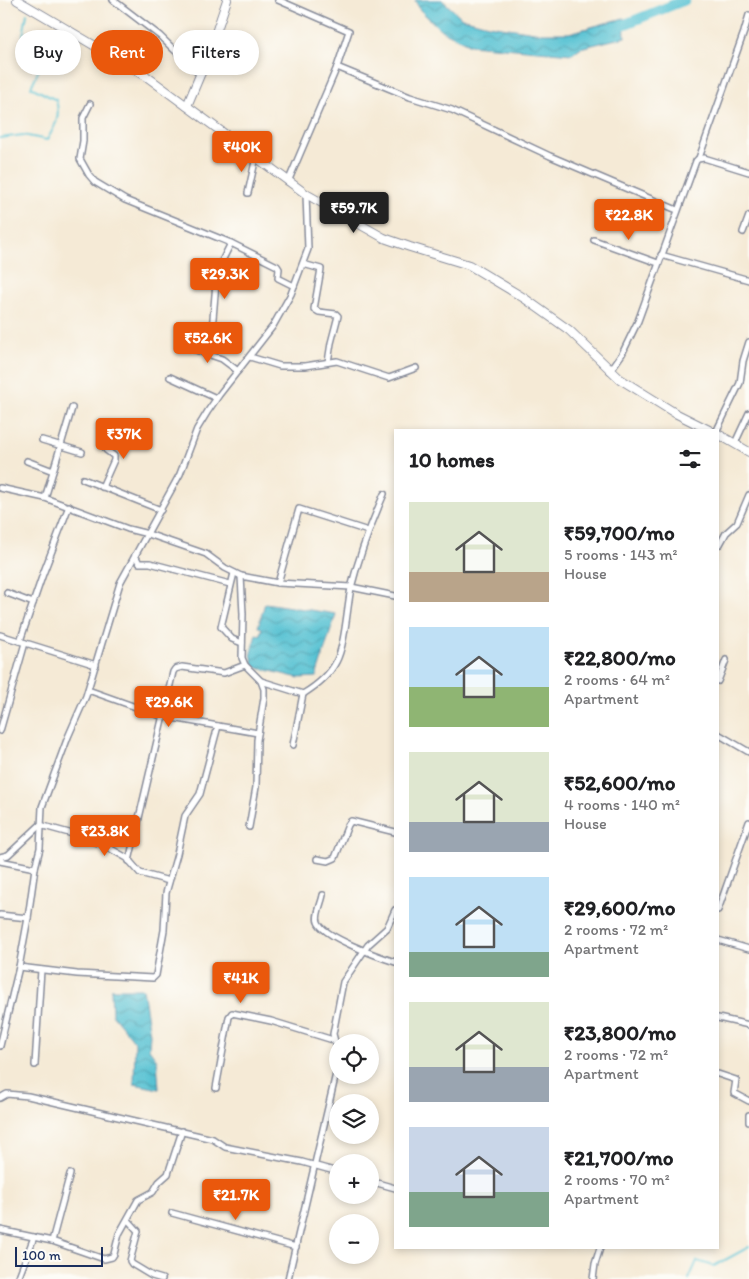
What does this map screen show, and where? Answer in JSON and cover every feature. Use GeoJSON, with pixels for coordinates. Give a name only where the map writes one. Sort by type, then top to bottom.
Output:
{"type":"FeatureCollection","features":[{"type":"Feature","properties":{"kind":"street"},"geometry":{"type":"LineString","coordinates":[[16,0],[146,76],[306,194],[384,238],[469,265],[552,317],[569,330],[620,380],[675,413],[708,429]]}},
{"type":"Feature","properties":{"kind":"street"},"geometry":{"type":"LineString","coordinates":[[113,0],[173,48]]}},
{"type":"Feature","properties":{"kind":"street"},"geometry":{"type":"LineString","coordinates":[[217,30],[227,0]]}},
{"type":"Feature","properties":{"kind":"street"},"geometry":{"type":"LineString","coordinates":[[278,0],[349,31],[337,67],[288,182]]}},
{"type":"Feature","properties":{"kind":"street"},"geometry":{"type":"LineString","coordinates":[[610,371],[633,333],[749,15]]}},
{"type":"Feature","properties":{"kind":"street"},"geometry":{"type":"LineString","coordinates":[[337,67],[410,97],[452,110],[550,156],[677,210]]}},
{"type":"Feature","properties":{"kind":"street"},"geometry":{"type":"LineString","coordinates":[[187,106],[200,75]]}},
{"type":"Feature","properties":{"kind":"street"},"geometry":{"type":"LineString","coordinates":[[90,104],[83,118],[83,141],[80,159],[96,182],[125,200],[231,243],[277,266],[279,270],[278,278],[294,286]]}},
{"type":"Feature","properties":{"kind":"street"},"geometry":{"type":"LineString","coordinates":[[248,193],[256,157]]}},
{"type":"Feature","properties":{"kind":"street"},"geometry":{"type":"LineString","coordinates":[[698,159],[704,158],[749,172]]}},
{"type":"Feature","properties":{"kind":"street"},"geometry":{"type":"LineString","coordinates":[[0,1046],[19,967],[28,918],[35,868],[40,848],[42,807],[50,782],[88,690],[120,584],[180,474],[197,429],[216,398],[273,326],[294,286],[308,249],[306,194]]}},
{"type":"Feature","properties":{"kind":"street"},"geometry":{"type":"LineString","coordinates":[[743,232],[749,216]]}},
{"type":"Feature","properties":{"kind":"street"},"geometry":{"type":"LineString","coordinates":[[594,240],[658,263]]}},
{"type":"Feature","properties":{"kind":"street"},"geometry":{"type":"LineString","coordinates":[[210,354],[217,271],[231,243]]}},
{"type":"Feature","properties":{"kind":"street"},"geometry":{"type":"LineString","coordinates":[[661,256],[749,280]]}},
{"type":"Feature","properties":{"kind":"street"},"geometry":{"type":"LineString","coordinates":[[303,264],[320,269],[314,309],[338,316],[328,362]]}},
{"type":"Feature","properties":{"kind":"street"},"geometry":{"type":"LineString","coordinates":[[717,429],[740,383],[743,361],[749,342]]}},
{"type":"Feature","properties":{"kind":"street"},"geometry":{"type":"LineString","coordinates":[[184,346],[222,359],[238,371]]}},
{"type":"Feature","properties":{"kind":"street"},"geometry":{"type":"LineString","coordinates":[[250,357],[280,366],[305,366],[337,361],[389,378],[416,368]]}},
{"type":"Feature","properties":{"kind":"street"},"geometry":{"type":"LineString","coordinates":[[170,377],[216,398]]}},
{"type":"Feature","properties":{"kind":"street"},"geometry":{"type":"LineString","coordinates":[[45,498],[72,408]]}},
{"type":"Feature","properties":{"kind":"street"},"geometry":{"type":"LineString","coordinates":[[734,443],[749,413]]}},
{"type":"Feature","properties":{"kind":"street"},"geometry":{"type":"LineString","coordinates":[[102,487],[114,460],[114,456],[106,450],[112,427]]}},
{"type":"Feature","properties":{"kind":"street"},"geometry":{"type":"LineString","coordinates":[[719,435],[749,452]]}},
{"type":"Feature","properties":{"kind":"street"},"geometry":{"type":"LineString","coordinates":[[42,440],[82,452]]}},
{"type":"Feature","properties":{"kind":"street"},"geometry":{"type":"LineString","coordinates":[[27,461],[53,471]]}},
{"type":"Feature","properties":{"kind":"street"},"geometry":{"type":"LineString","coordinates":[[83,479],[161,510]]}},
{"type":"Feature","properties":{"kind":"street"},"geometry":{"type":"LineString","coordinates":[[0,488],[45,498],[128,529],[206,554],[241,576],[278,583],[351,587],[394,596]]}},
{"type":"Feature","properties":{"kind":"street"},"geometry":{"type":"LineString","coordinates":[[294,744],[303,694],[324,678],[337,660],[351,587],[368,531],[384,494]]}},
{"type":"Feature","properties":{"kind":"street"},"geometry":{"type":"LineString","coordinates":[[720,544],[726,533],[737,523],[749,495]]}},
{"type":"Feature","properties":{"kind":"street"},"geometry":{"type":"LineString","coordinates":[[0,731],[33,603],[69,506]]}},
{"type":"Feature","properties":{"kind":"street"},"geometry":{"type":"LineString","coordinates":[[278,583],[299,509],[368,531]]}},
{"type":"Feature","properties":{"kind":"street"},"geometry":{"type":"LineString","coordinates":[[135,555],[140,562],[150,562],[230,584]]}},
{"type":"Feature","properties":{"kind":"street"},"geometry":{"type":"LineString","coordinates":[[234,573],[221,627],[232,639],[242,643]]}},
{"type":"Feature","properties":{"kind":"street"},"geometry":{"type":"LineString","coordinates":[[241,576],[242,658],[245,665],[261,681],[264,689],[258,733],[256,787],[249,826]]}},
{"type":"Feature","properties":{"kind":"street"},"geometry":{"type":"LineString","coordinates":[[7,593],[33,603]]}},
{"type":"Feature","properties":{"kind":"street"},"geometry":{"type":"LineString","coordinates":[[0,635],[96,664]]}},
{"type":"Feature","properties":{"kind":"street"},"geometry":{"type":"LineString","coordinates":[[719,679],[726,660]]}},
{"type":"Feature","properties":{"kind":"street"},"geometry":{"type":"LineString","coordinates":[[129,861],[162,716],[175,669],[182,668],[224,673],[245,665]]}},
{"type":"Feature","properties":{"kind":"street"},"geometry":{"type":"LineString","coordinates":[[261,681],[303,694]]}},
{"type":"Feature","properties":{"kind":"street"},"geometry":{"type":"LineString","coordinates":[[88,690],[162,716],[258,733]]}},
{"type":"Feature","properties":{"kind":"street"},"geometry":{"type":"LineString","coordinates":[[19,967],[77,974],[153,978],[156,975],[164,930],[166,893],[178,854],[185,816],[200,794],[218,726]]}},
{"type":"Feature","properties":{"kind":"street"},"geometry":{"type":"LineString","coordinates":[[719,735],[749,752]]}},
{"type":"Feature","properties":{"kind":"street"},"geometry":{"type":"LineString","coordinates":[[317,860],[328,861],[335,858],[351,821],[394,832]]}},
{"type":"Feature","properties":{"kind":"street"},"geometry":{"type":"LineString","coordinates":[[719,908],[746,842],[749,822]]}},
{"type":"Feature","properties":{"kind":"street"},"geometry":{"type":"LineString","coordinates":[[0,856],[8,855],[40,825]]}},
{"type":"Feature","properties":{"kind":"street"},"geometry":{"type":"LineString","coordinates":[[40,825],[102,844],[129,861],[140,874],[169,881]]}},
{"type":"Feature","properties":{"kind":"street"},"geometry":{"type":"LineString","coordinates":[[0,861],[35,868]]}},
{"type":"Feature","properties":{"kind":"street"},"geometry":{"type":"LineString","coordinates":[[323,895],[318,919],[320,926],[337,938],[364,952],[394,962]]}},
{"type":"Feature","properties":{"kind":"street"},"geometry":{"type":"LineString","coordinates":[[333,1034],[343,982],[371,942],[387,928],[394,913]]}},
{"type":"Feature","properties":{"kind":"street"},"geometry":{"type":"LineString","coordinates":[[0,915],[28,918]]}},
{"type":"Feature","properties":{"kind":"street"},"geometry":{"type":"LineString","coordinates":[[719,940],[749,949]]}},
{"type":"Feature","properties":{"kind":"street"},"geometry":{"type":"LineString","coordinates":[[36,1065],[41,970]]}},
{"type":"Feature","properties":{"kind":"street"},"geometry":{"type":"LineString","coordinates":[[216,1088],[229,1017],[232,1013],[271,1021],[329,1039]]}},
{"type":"Feature","properties":{"kind":"street"},"geometry":{"type":"LineString","coordinates":[[719,1018],[749,1026]]}},
{"type":"Feature","properties":{"kind":"street"},"geometry":{"type":"LineString","coordinates":[[719,1074],[736,1080],[734,1093],[749,1101]]}},
{"type":"Feature","properties":{"kind":"street"},"geometry":{"type":"LineString","coordinates":[[288,1279],[333,1084]]}},
{"type":"Feature","properties":{"kind":"street"},"geometry":{"type":"LineString","coordinates":[[0,1098],[7,1094],[20,1094],[215,1139],[228,1148],[329,1169]]}},
{"type":"Feature","properties":{"kind":"street"},"geometry":{"type":"LineString","coordinates":[[749,1115],[749,1122]]}},
{"type":"Feature","properties":{"kind":"street"},"geometry":{"type":"LineString","coordinates":[[0,1230],[52,1241],[108,1259],[114,1254],[119,1234],[138,1200],[151,1194],[159,1182],[168,1174],[182,1131]]}},
{"type":"Feature","properties":{"kind":"street"},"geometry":{"type":"LineString","coordinates":[[52,1241],[70,1174]]}},
{"type":"Feature","properties":{"kind":"street"},"geometry":{"type":"LineString","coordinates":[[379,1184],[394,1188]]}},
{"type":"Feature","properties":{"kind":"street"},"geometry":{"type":"LineString","coordinates":[[172,1213],[296,1247]]}},
{"type":"Feature","properties":{"kind":"street"},"geometry":{"type":"LineString","coordinates":[[128,1220],[138,1231],[130,1261],[152,1276],[162,1279]]}},
{"type":"Feature","properties":{"kind":"street"},"geometry":{"type":"LineString","coordinates":[[18,1279],[34,1237]]}},
{"type":"Feature","properties":{"kind":"street"},"geometry":{"type":"LineString","coordinates":[[593,1279],[600,1249]]}},
{"type":"Feature","properties":{"kind":"water"},"geometry":{"type":"Polygon","coordinates":[[[415,0],[442,0],[462,18],[488,25],[541,33],[569,33],[624,18],[625,37],[580,48],[572,54],[470,45],[441,30],[420,10],[415,0]]]}},
{"type":"Feature","properties":{"kind":"water"},"geometry":{"type":"Polygon","coordinates":[[[265,603],[336,614],[316,677],[299,678],[254,667],[251,654],[256,634],[260,635],[262,628],[258,627],[265,603]]]}},
{"type":"Feature","properties":{"kind":"water"},"geometry":{"type":"Polygon","coordinates":[[[111,989],[143,989],[150,1034],[149,1049],[157,1060],[159,1089],[134,1084],[135,1042],[112,1014],[111,989]]]}},
{"type":"Feature","properties":{"kind":"waterway"},"geometry":{"type":"LineString","coordinates":[[613,29],[685,0]]}},
{"type":"Feature","properties":{"kind":"waterway"},"geometry":{"type":"LineString","coordinates":[[0,138],[23,135],[47,140],[55,126],[58,111],[56,100],[31,87],[47,52],[23,36],[27,14]]}},
{"type":"Feature","properties":{"kind":"waterway"},"geometry":{"type":"LineString","coordinates":[[689,1279],[697,1261],[714,1266],[749,1247]]}}]}
